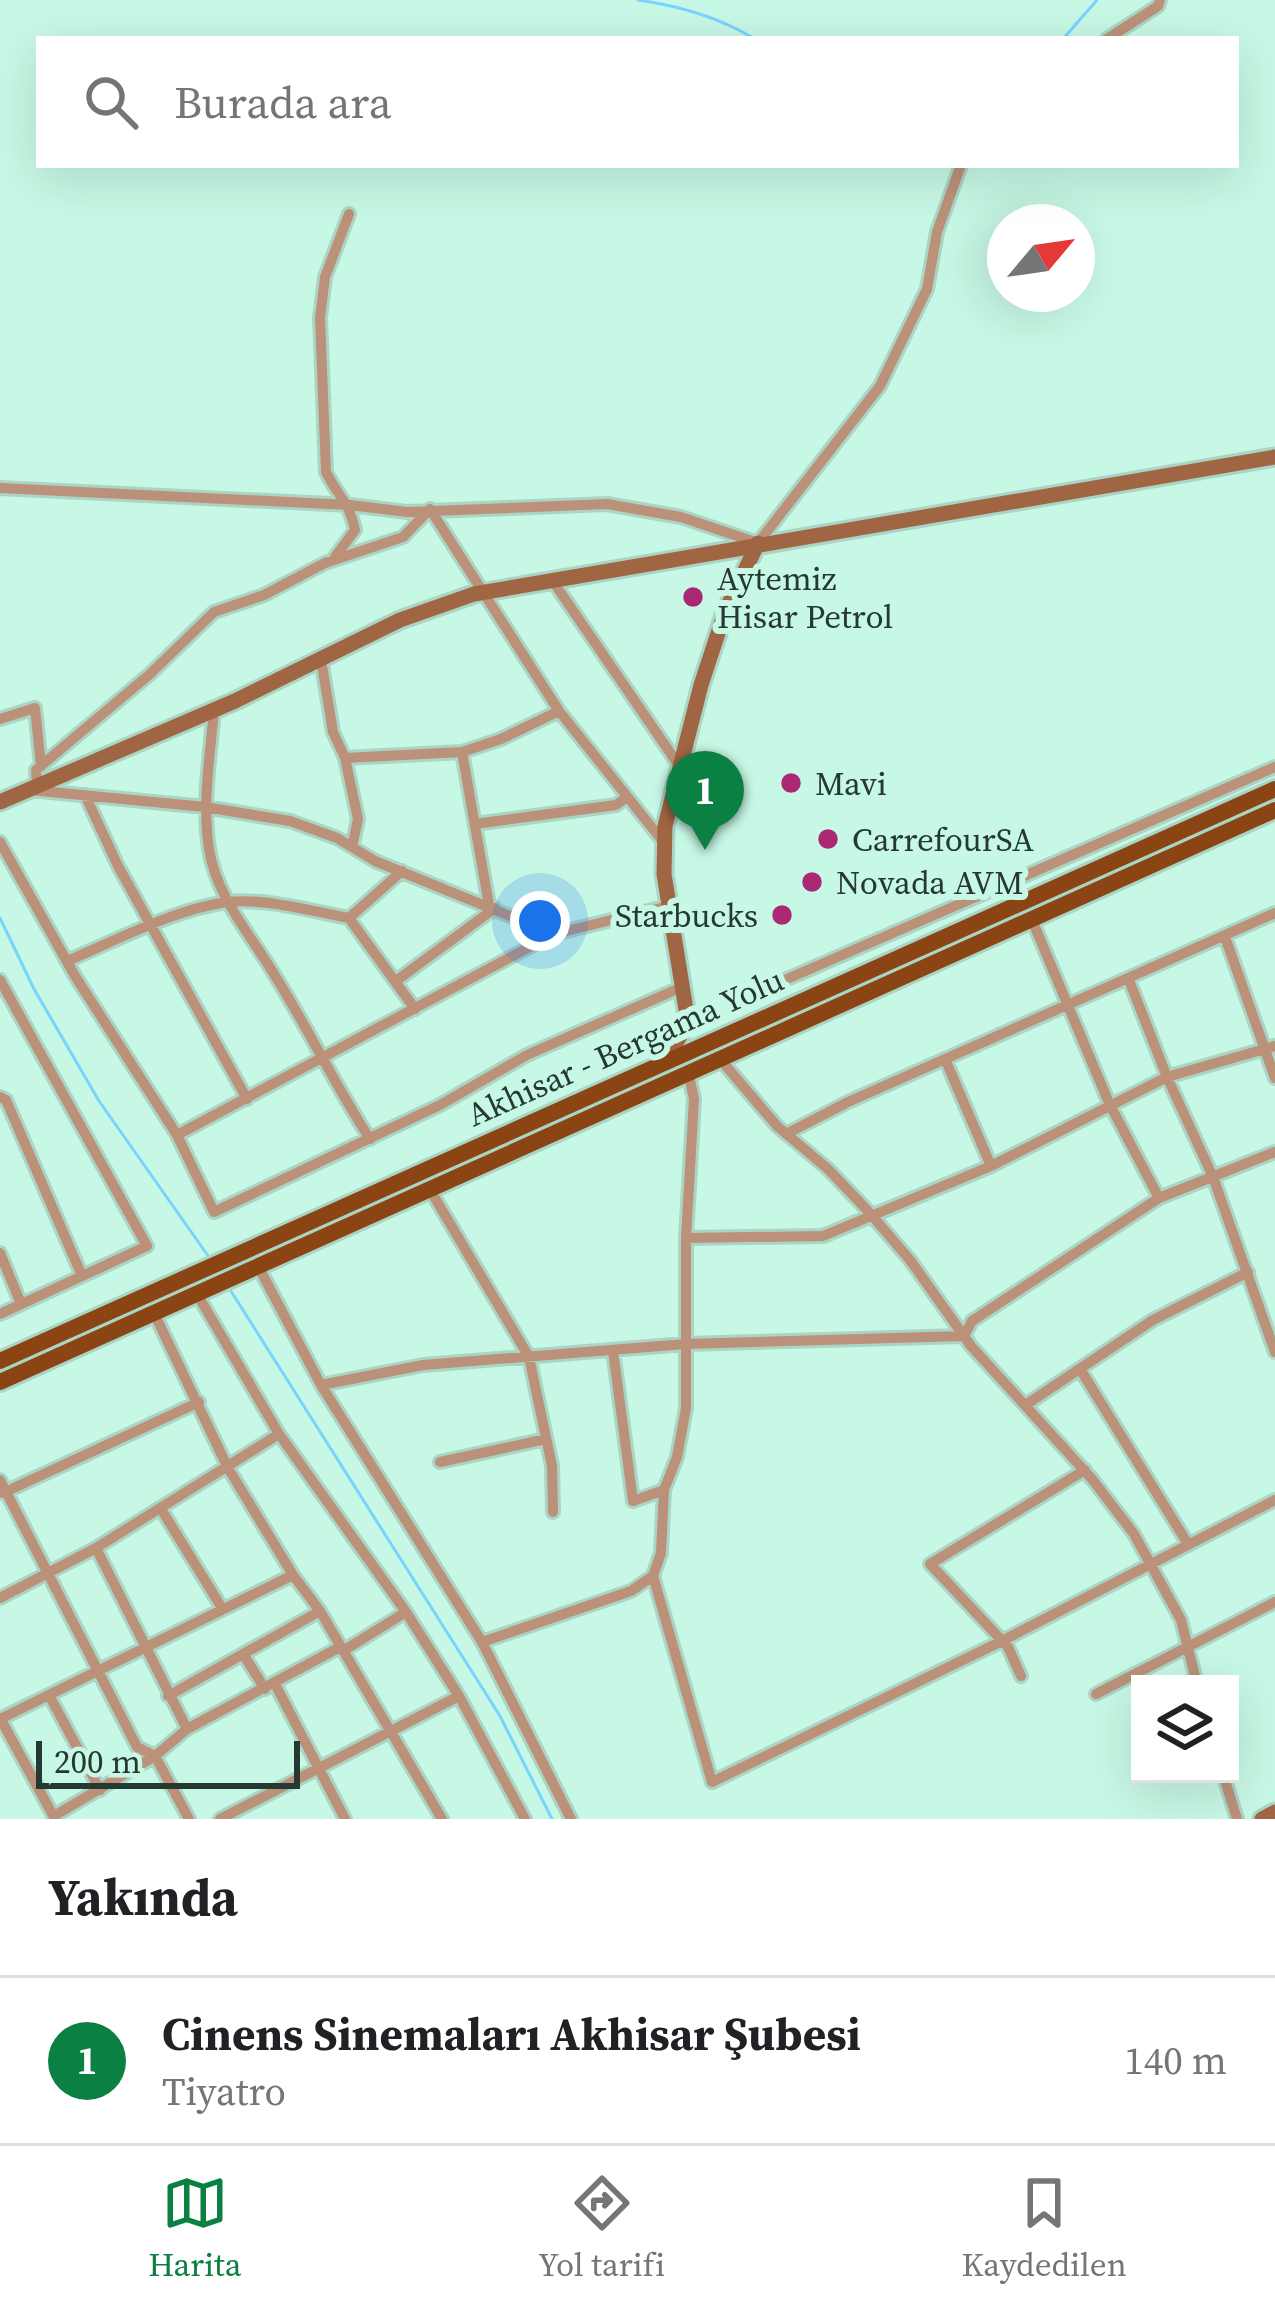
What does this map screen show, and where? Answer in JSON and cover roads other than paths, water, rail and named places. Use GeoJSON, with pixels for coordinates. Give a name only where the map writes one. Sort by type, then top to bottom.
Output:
{"type":"FeatureCollection","features":[{"type":"Feature","properties":{"kind":"main road","name":"Akhisar - Bergama Yolu"},"geometry":{"type":"LineString","coordinates":[[0,1361],[1275,789]]}},
{"type":"Feature","properties":{"kind":"main road","name":"Akhisar - Bergama Yolu"},"geometry":{"type":"LineString","coordinates":[[0,1382],[1275,810]]}},
{"type":"Feature","properties":{"kind":"street"},"geometry":{"type":"LineString","coordinates":[[1113,36],[1160,0]]}},
{"type":"Feature","properties":{"kind":"street"},"geometry":{"type":"LineString","coordinates":[[666,1061],[688,1022],[669,906],[665,826],[701,685],[758,543],[880,386],[927,289],[937,232],[960,168]]}},
{"type":"Feature","properties":{"kind":"street"},"geometry":{"type":"LineString","coordinates":[[330,561],[355,530],[350,505],[326,472],[320,318],[326,277],[349,214]]}},
{"type":"Feature","properties":{"kind":"street"},"geometry":{"type":"LineString","coordinates":[[0,802],[214,710],[400,620],[485,592],[1275,457]]}},
{"type":"Feature","properties":{"kind":"street"},"geometry":{"type":"LineString","coordinates":[[0,488],[350,505],[407,512],[607,504],[681,518],[758,543]]}},
{"type":"Feature","properties":{"kind":"street"},"geometry":{"type":"LineString","coordinates":[[33,788],[36,770],[150,674],[214,612],[265,595],[330,561],[403,537],[430,509]]}},
{"type":"Feature","properties":{"kind":"street"},"geometry":{"type":"LineString","coordinates":[[430,509],[560,711],[664,844]]}},
{"type":"Feature","properties":{"kind":"street"},"geometry":{"type":"LineString","coordinates":[[552,580],[682,770]]}},
{"type":"Feature","properties":{"kind":"street"},"geometry":{"type":"LineString","coordinates":[[321,659],[334,732],[346,758],[358,819],[352,847]]}},
{"type":"Feature","properties":{"kind":"street"},"geometry":{"type":"LineString","coordinates":[[0,719],[35,708],[41,766]]}},
{"type":"Feature","properties":{"kind":"street"},"geometry":{"type":"LineString","coordinates":[[214,710],[205,807],[209,853],[226,902],[278,980],[370,1139]]}},
{"type":"Feature","properties":{"kind":"street"},"geometry":{"type":"LineString","coordinates":[[346,758],[462,752],[560,711]]}},
{"type":"Feature","properties":{"kind":"street"},"geometry":{"type":"LineString","coordinates":[[462,752],[492,906]]}},
{"type":"Feature","properties":{"kind":"street"},"geometry":{"type":"LineString","coordinates":[[740,999],[1275,767]]}},
{"type":"Feature","properties":{"kind":"street"},"geometry":{"type":"LineString","coordinates":[[33,788],[290,821],[554,934]]}},
{"type":"Feature","properties":{"kind":"street"},"geometry":{"type":"LineString","coordinates":[[85,795],[247,1100]]}},
{"type":"Feature","properties":{"kind":"street"},"geometry":{"type":"LineString","coordinates":[[475,824],[616,805],[627,796]]}},
{"type":"Feature","properties":{"kind":"street"},"geometry":{"type":"LineString","coordinates":[[0,842],[67,961],[177,1135],[214,1213],[440,1105],[527,1054],[682,986]]}},
{"type":"Feature","properties":{"kind":"street"},"geometry":{"type":"LineString","coordinates":[[349,918],[402,871]]}},
{"type":"Feature","properties":{"kind":"street"},"geometry":{"type":"LineString","coordinates":[[67,961],[151,925],[226,902],[297,908],[349,918],[415,1009]]}},
{"type":"Feature","properties":{"kind":"street"},"geometry":{"type":"LineString","coordinates":[[396,981],[492,906]]}},
{"type":"Feature","properties":{"kind":"street"},"geometry":{"type":"LineString","coordinates":[[177,1135],[554,934],[669,906]]}},
{"type":"Feature","properties":{"kind":"street"},"geometry":{"type":"LineString","coordinates":[[786,1134],[1275,913]]}},
{"type":"Feature","properties":{"kind":"street"},"geometry":{"type":"LineString","coordinates":[[1032,920],[1108,1103],[1159,1198]]}},
{"type":"Feature","properties":{"kind":"street"},"geometry":{"type":"LineString","coordinates":[[1225,937],[1270,1048],[1275,1078]]}},
{"type":"Feature","properties":{"kind":"street"},"geometry":{"type":"LineString","coordinates":[[0,980],[147,1246],[0,1314]]}},
{"type":"Feature","properties":{"kind":"street"},"geometry":{"type":"LineString","coordinates":[[1129,980],[1213,1177],[1275,1352]]}},
{"type":"Feature","properties":{"kind":"street"},"geometry":{"type":"LineString","coordinates":[[688,1022],[717,1038]]}},
{"type":"Feature","properties":{"kind":"street"},"geometry":{"type":"LineString","coordinates":[[686,1238],[823,1236],[991,1166],[1167,1077],[1270,1048]]}},
{"type":"Feature","properties":{"kind":"street"},"geometry":{"type":"LineString","coordinates":[[720,1059],[745,1093],[871,1214],[964,1336],[1085,1470],[1133,1534],[1181,1620],[1195,1675]]}},
{"type":"Feature","properties":{"kind":"street"},"geometry":{"type":"LineString","coordinates":[[945,1059],[991,1166]]}},
{"type":"Feature","properties":{"kind":"street"},"geometry":{"type":"LineString","coordinates":[[688,1071],[694,1099],[686,1238],[686,1408],[677,1457],[664,1490],[661,1553],[653,1576],[712,1782],[1000,1642],[1275,1500]]}},
{"type":"Feature","properties":{"kind":"street"},"geometry":{"type":"LineString","coordinates":[[0,1096],[6,1100],[82,1276]]}},
{"type":"Feature","properties":{"kind":"street"},"geometry":{"type":"LineString","coordinates":[[964,1336],[972,1321],[1159,1198],[1275,1152]]}},
{"type":"Feature","properties":{"kind":"street"},"geometry":{"type":"LineString","coordinates":[[429,1188],[530,1358],[552,1466],[554,1511]]}},
{"type":"Feature","properties":{"kind":"street"},"geometry":{"type":"LineString","coordinates":[[0,1253],[21,1304]]}},
{"type":"Feature","properties":{"kind":"street"},"geometry":{"type":"LineString","coordinates":[[251,1269],[482,1642],[572,1819]]}},
{"type":"Feature","properties":{"kind":"street"},"geometry":{"type":"LineString","coordinates":[[1027,1404],[1153,1320],[1248,1272]]}},
{"type":"Feature","properties":{"kind":"street"},"geometry":{"type":"LineString","coordinates":[[204,1290],[279,1434],[406,1612],[459,1696],[525,1819]]}},
{"type":"Feature","properties":{"kind":"street"},"geometry":{"type":"LineString","coordinates":[[154,1313],[228,1468],[320,1611],[442,1819]]}},
{"type":"Feature","properties":{"kind":"street"},"geometry":{"type":"LineString","coordinates":[[321,1385],[423,1365],[685,1344],[964,1336]]}},
{"type":"Feature","properties":{"kind":"street"},"geometry":{"type":"LineString","coordinates":[[614,1351],[632,1501],[664,1490]]}},
{"type":"Feature","properties":{"kind":"street"},"geometry":{"type":"LineString","coordinates":[[1080,1369],[1188,1544]]}},
{"type":"Feature","properties":{"kind":"street"},"geometry":{"type":"LineString","coordinates":[[189,1819],[155,1756],[137,1747],[2,1488],[199,1402]]}},
{"type":"Feature","properties":{"kind":"street"},"geometry":{"type":"LineString","coordinates":[[0,1598],[96,1548],[279,1434]]}},
{"type":"Feature","properties":{"kind":"street"},"geometry":{"type":"LineString","coordinates":[[440,1462],[546,1439]]}},
{"type":"Feature","properties":{"kind":"street"},"geometry":{"type":"LineString","coordinates":[[1021,1676],[1008,1648],[931,1564],[1085,1470]]}},
{"type":"Feature","properties":{"kind":"street"},"geometry":{"type":"LineString","coordinates":[[161,1509],[222,1607]]}},
{"type":"Feature","properties":{"kind":"street"},"geometry":{"type":"LineString","coordinates":[[96,1548],[187,1729]]}},
{"type":"Feature","properties":{"kind":"street"},"geometry":{"type":"LineString","coordinates":[[293,1575],[0,1719],[4,1734],[55,1817],[155,1756],[187,1729],[406,1612]]}},
{"type":"Feature","properties":{"kind":"street"},"geometry":{"type":"LineString","coordinates":[[482,1642],[631,1591],[653,1576]]}},
{"type":"Feature","properties":{"kind":"street"},"geometry":{"type":"LineString","coordinates":[[1096,1694],[1275,1602]]}},
{"type":"Feature","properties":{"kind":"street"},"geometry":{"type":"LineString","coordinates":[[168,1696],[320,1611]]}},
{"type":"Feature","properties":{"kind":"street"},"geometry":{"type":"LineString","coordinates":[[243,1654],[270,1687],[345,1819]]}},
{"type":"Feature","properties":{"kind":"street"},"geometry":{"type":"LineString","coordinates":[[49,1695],[100,1790]]}},
{"type":"Feature","properties":{"kind":"street"},"geometry":{"type":"LineString","coordinates":[[220,1819],[459,1696]]}},
{"type":"Feature","properties":{"kind":"street"},"geometry":{"type":"LineString","coordinates":[[1226,1783],[1237,1819]]}},
{"type":"Feature","properties":{"kind":"street"},"geometry":{"type":"LineString","coordinates":[[1262,1819],[1275,1811]]}},
{"type":"Feature","properties":{"kind":"waterway"},"geometry":{"type":"LineString","coordinates":[[638,0],[699,14],[749,36]]}},
{"type":"Feature","properties":{"kind":"waterway"},"geometry":{"type":"LineString","coordinates":[[1066,36],[1097,0]]}},
{"type":"Feature","properties":{"kind":"waterway"},"geometry":{"type":"LineString","coordinates":[[0,918],[34,989],[99,1101],[211,1260]]}},
{"type":"Feature","properties":{"kind":"waterway"},"geometry":{"type":"LineString","coordinates":[[229,1288],[500,1716],[552,1819]]}},
{"type":"Feature","properties":{"kind":"place","name":"Aytemiz Hisar Petrol"},"geometry":{"type":"Point","coordinates":[693,597]}},
{"type":"Feature","properties":{"kind":"place","name":"Mavi"},"geometry":{"type":"Point","coordinates":[791,783]}},
{"type":"Feature","properties":{"kind":"place","name":"CarrefourSA"},"geometry":{"type":"Point","coordinates":[828,839]}},
{"type":"Feature","properties":{"kind":"place","name":"Cinens Sinemaları Akhisar Şubesi"},"geometry":{"type":"Point","coordinates":[705,850]}},
{"type":"Feature","properties":{"kind":"place","name":"Novada AVM"},"geometry":{"type":"Point","coordinates":[812,882]}},
{"type":"Feature","properties":{"kind":"place","name":"Starbucks"},"geometry":{"type":"Point","coordinates":[782,915]}}]}
